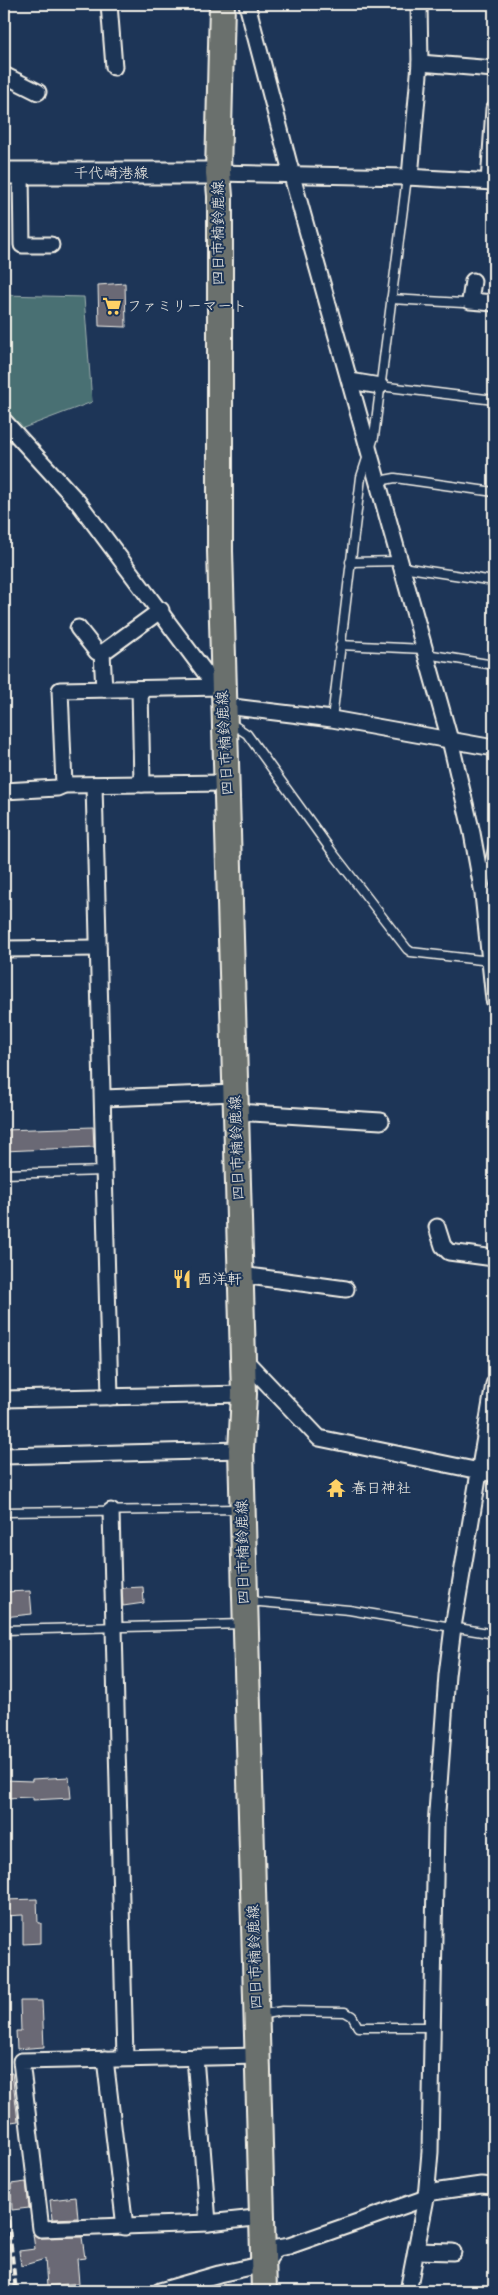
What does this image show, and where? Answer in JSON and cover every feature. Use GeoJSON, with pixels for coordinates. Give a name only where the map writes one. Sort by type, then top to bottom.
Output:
{"type":"FeatureCollection","features":[{"type":"Feature","properties":{"kind":"main road","name":"四日市楠鈴鹿線"},"geometry":{"type":"LineString","coordinates":[[222,4],[218,173],[220,196],[222,700],[227,783],[241,1275],[244,1394],[240,1450],[264,2217],[264,2291]]}},
{"type":"Feature","properties":{"kind":"main road","name":"千代崎港線"},"geometry":{"type":"LineString","coordinates":[[12,173],[218,173]]}},
{"type":"Feature","properties":{"kind":"street"},"geometry":{"type":"LineString","coordinates":[[109,4],[114,67]]}},
{"type":"Feature","properties":{"kind":"street"},"geometry":{"type":"LineString","coordinates":[[247,4],[450,740],[472,833],[483,894],[494,1000]]}},
{"type":"Feature","properties":{"kind":"street"},"geometry":{"type":"LineString","coordinates":[[408,177],[420,62],[419,4]]}},
{"type":"Feature","properties":{"kind":"street"},"geometry":{"type":"LineString","coordinates":[[420,62],[494,68]]}},
{"type":"Feature","properties":{"kind":"street"},"geometry":{"type":"LineString","coordinates":[[4,75],[38,92]]}},
{"type":"Feature","properties":{"kind":"street"},"geometry":{"type":"LineString","coordinates":[[218,173],[408,177],[492,182],[494,108]]}},
{"type":"Feature","properties":{"kind":"street"},"geometry":{"type":"LineString","coordinates":[[12,173],[22,245],[51,245]]}},
{"type":"Feature","properties":{"kind":"street"},"geometry":{"type":"LineString","coordinates":[[473,281],[470,301],[494,303]]}},
{"type":"Feature","properties":{"kind":"street"},"geometry":{"type":"LineString","coordinates":[[350,381],[380,386]]}},
{"type":"Feature","properties":{"kind":"street"},"geometry":{"type":"LineString","coordinates":[[4,421],[78,502],[161,610],[222,700]]}},
{"type":"Feature","properties":{"kind":"street"},"geometry":{"type":"LineString","coordinates":[[102,653],[161,610]]}},
{"type":"Feature","properties":{"kind":"street"},"geometry":{"type":"LineString","coordinates":[[78,628],[97,652],[102,653]]}},
{"type":"Feature","properties":{"kind":"street"},"geometry":{"type":"LineString","coordinates":[[102,653],[104,689]]}},
{"type":"Feature","properties":{"kind":"street"},"geometry":{"type":"LineString","coordinates":[[140,689],[142,784]]}},
{"type":"Feature","properties":{"kind":"street"},"geometry":{"type":"LineString","coordinates":[[64,785],[60,690],[140,689],[222,700],[494,748]]}},
{"type":"Feature","properties":{"kind":"street"},"geometry":{"type":"LineString","coordinates":[[4,791],[57,788],[64,785],[227,783]]}},
{"type":"Feature","properties":{"kind":"street"},"geometry":{"type":"LineString","coordinates":[[94,785],[110,1397]]}},
{"type":"Feature","properties":{"kind":"street"},"geometry":{"type":"LineString","coordinates":[[4,950],[98,948]]}},
{"type":"Feature","properties":{"kind":"street"},"geometry":{"type":"LineString","coordinates":[[103,1098],[236,1102],[381,1121]]}},
{"type":"Feature","properties":{"kind":"street"},"geometry":{"type":"LineString","coordinates":[[437,1227],[443,1246],[449,1252],[494,1258]]}},
{"type":"Feature","properties":{"kind":"street"},"geometry":{"type":"LineString","coordinates":[[241,1275],[346,1289]]}},
{"type":"Feature","properties":{"kind":"street"},"geometry":{"type":"LineString","coordinates":[[243,1358],[319,1438],[488,1472]]}},
{"type":"Feature","properties":{"kind":"street"},"geometry":{"type":"LineString","coordinates":[[408,2291],[426,2196],[430,2152],[436,1826],[446,1684],[453,1628],[488,1472],[494,1384]]}},
{"type":"Feature","properties":{"kind":"street"},"geometry":{"type":"LineString","coordinates":[[4,1400],[244,1394]]}},
{"type":"Feature","properties":{"kind":"street"},"geometry":{"type":"LineString","coordinates":[[4,1456],[240,1450]]}},
{"type":"Feature","properties":{"kind":"street"},"geometry":{"type":"LineString","coordinates":[[111,1511],[125,2058]]}},
{"type":"Feature","properties":{"kind":"street"},"geometry":{"type":"LineString","coordinates":[[258,2056],[21,2061],[41,2229],[208,2223],[264,2217]]}},
{"type":"Feature","properties":{"kind":"street"},"geometry":{"type":"LineString","coordinates":[[195,2058],[208,2223]]}},
{"type":"Feature","properties":{"kind":"street"},"geometry":{"type":"LineString","coordinates":[[105,2059],[125,2227]]}},
{"type":"Feature","properties":{"kind":"street"},"geometry":{"type":"LineString","coordinates":[[160,2291],[219,2274],[264,2264],[277,2248],[289,2246],[426,2196],[481,2185],[494,2186]]}},
{"type":"Feature","properties":{"kind":"street"},"geometry":{"type":"LineString","coordinates":[[416,2251],[453,2252]]}},
{"type":"Feature","properties":{"kind":"lane"},"geometry":{"type":"LineString","coordinates":[[332,719],[361,477],[374,437],[408,177]]}},
{"type":"Feature","properties":{"kind":"lane"},"geometry":{"type":"LineString","coordinates":[[391,299],[463,303],[470,301]]}},
{"type":"Feature","properties":{"kind":"lane"},"geometry":{"type":"LineString","coordinates":[[380,386],[494,400]]}},
{"type":"Feature","properties":{"kind":"lane"},"geometry":{"type":"LineString","coordinates":[[379,481],[395,478],[494,492]]}},
{"type":"Feature","properties":{"kind":"lane"},"geometry":{"type":"LineString","coordinates":[[350,562],[401,564],[494,580]]}},
{"type":"Feature","properties":{"kind":"lane"},"geometry":{"type":"LineString","coordinates":[[340,645],[425,652],[494,665]]}},
{"type":"Feature","properties":{"kind":"lane"},"geometry":{"type":"LineString","coordinates":[[222,700],[333,853],[407,949],[411,952],[491,957]]}},
{"type":"Feature","properties":{"kind":"lane"},"geometry":{"type":"LineString","coordinates":[[483,894],[494,842]]}},
{"type":"Feature","properties":{"kind":"lane"},"geometry":{"type":"LineString","coordinates":[[4,1174],[104,1171]]}},
{"type":"Feature","properties":{"kind":"lane"},"geometry":{"type":"LineString","coordinates":[[4,1512],[242,1509]]}},
{"type":"Feature","properties":{"kind":"lane"},"geometry":{"type":"LineString","coordinates":[[4,1630],[114,1627],[245,1612],[349,1610],[494,1634]]}},
{"type":"Feature","properties":{"kind":"lane"},"geometry":{"type":"LineString","coordinates":[[257,2015],[282,2011],[345,2012],[352,2016],[358,2027],[432,2027]]}},
{"type":"Feature","properties":{"kind":"green space"},"geometry":{"type":"Polygon","coordinates":[[[4,295],[84,297],[92,402],[18,430],[4,414],[4,295]]]}},
{"type":"Feature","properties":{"kind":"building","name":"ファミリーマート"},"geometry":{"type":"Polygon","coordinates":[[[125,283],[126,327],[99,326],[98,285],[125,283]]]}},
{"type":"Feature","properties":{"kind":"building"},"geometry":{"type":"Polygon","coordinates":[[[93,1127],[94,1147],[4,1151],[4,1130],[93,1127]]]}},
{"type":"Feature","properties":{"kind":"building"},"geometry":{"type":"Polygon","coordinates":[[[143,1587],[144,1603],[123,1606],[122,1588],[143,1587]]]}},
{"type":"Feature","properties":{"kind":"building"},"geometry":{"type":"Polygon","coordinates":[[[30,1591],[32,1614],[4,1617],[4,1592],[30,1591]]]}},
{"type":"Feature","properties":{"kind":"building"},"geometry":{"type":"Polygon","coordinates":[[[69,1777],[71,1798],[33,1800],[33,1797],[4,1798],[4,1780],[32,1781],[32,1779],[69,1777]]]}},
{"type":"Feature","properties":{"kind":"building"},"geometry":{"type":"Polygon","coordinates":[[[37,1899],[38,1923],[41,1923],[41,1943],[23,1944],[23,1915],[4,1916],[4,1900],[37,1899]]]}},
{"type":"Feature","properties":{"kind":"building"},"geometry":{"type":"Polygon","coordinates":[[[20,2001],[42,2001],[44,2047],[17,2049],[16,2031],[21,2031],[20,2001]]]}},
{"type":"Feature","properties":{"kind":"building"},"geometry":{"type":"Polygon","coordinates":[[[12,2073],[18,2121],[4,2123],[4,2074],[12,2073]]]}},
{"type":"Feature","properties":{"kind":"building"},"geometry":{"type":"Polygon","coordinates":[[[26,2182],[29,2208],[12,2210],[11,2184],[26,2182]]]}},
{"type":"Feature","properties":{"kind":"building"},"geometry":{"type":"Polygon","coordinates":[[[76,2197],[78,2218],[52,2219],[50,2200],[76,2197]]]}},
{"type":"Feature","properties":{"kind":"building"},"geometry":{"type":"Polygon","coordinates":[[[33,2234],[41,2238],[82,2237],[85,2258],[77,2259],[79,2283],[47,2286],[45,2259],[21,2266],[19,2251],[35,2249],[33,2234]]]}},
{"type":"Feature","properties":{"kind":"railway"},"geometry":{"type":"LineString","coordinates":[[4,2184],[16,2291]]}},
{"type":"Feature","properties":{"kind":"railway"},"geometry":{"type":"LineString","coordinates":[[4,2267],[7,2291]]}},
{"type":"Feature","properties":{"kind":"place","name":"ファミリーマート"},"geometry":{"type":"Point","coordinates":[112,306]}},
{"type":"Feature","properties":{"kind":"place","name":"西洋軒"},"geometry":{"type":"Point","coordinates":[182,1279]}},
{"type":"Feature","properties":{"kind":"place","name":"春日神社"},"geometry":{"type":"Point","coordinates":[336,1488]}}]}
